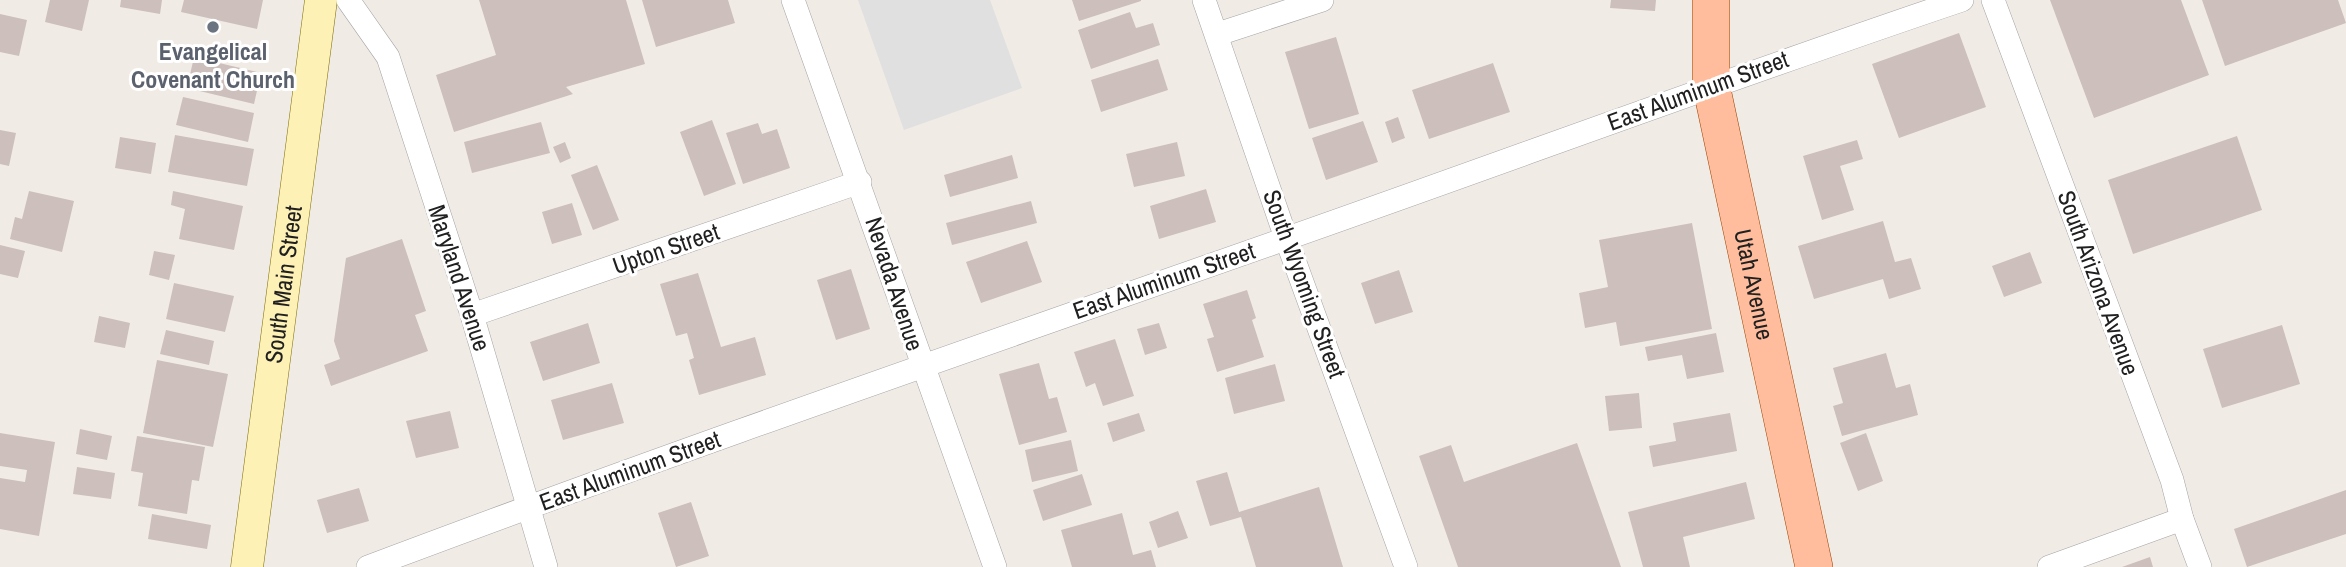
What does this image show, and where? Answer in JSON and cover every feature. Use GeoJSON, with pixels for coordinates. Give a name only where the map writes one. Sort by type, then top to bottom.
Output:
{"type":"FeatureCollection","features":[{"type":"Feature","properties":{"kind":"main road","name":"South Main Street"},"geometry":{"type":"LineString","coordinates":[[247,567],[321,0]]}},
{"type":"Feature","properties":{"kind":"main road","name":"Utah Avenue"},"geometry":{"type":"LineString","coordinates":[[1711,0],[1711,85],[1814,567]]}},
{"type":"Feature","properties":{"kind":"street","name":"Maryland Avenue"},"geometry":{"type":"LineString","coordinates":[[348,0],[388,57],[472,315],[546,567]]}},
{"type":"Feature","properties":{"kind":"street","name":"Nevada Avenue"},"geometry":{"type":"LineString","coordinates":[[793,0],[860,182],[920,365],[995,567]]}},
{"type":"Feature","properties":{"kind":"street","name":"South Wyoming Street"},"geometry":{"type":"LineString","coordinates":[[1204,0],[1218,34],[1286,239],[1406,567]]}},
{"type":"Feature","properties":{"kind":"street"},"geometry":{"type":"LineString","coordinates":[[1218,34],[1322,0]]}},
{"type":"Feature","properties":{"kind":"street","name":"East Aluminum Street"},"geometry":{"type":"LineString","coordinates":[[368,567],[920,365],[1286,239],[1711,85],[1962,0]]}},
{"type":"Feature","properties":{"kind":"street","name":"South Arizona Avenue"},"geometry":{"type":"LineString","coordinates":[[1993,0],[2172,480],[2182,519],[2200,567]]}},
{"type":"Feature","properties":{"kind":"street","name":"Upton Street"},"geometry":{"type":"LineString","coordinates":[[472,315],[860,182]]}},
{"type":"Feature","properties":{"kind":"street"},"geometry":{"type":"LineString","coordinates":[[2049,567],[2182,519]]}},
{"type":"Feature","properties":{"kind":"shaded area"},"geometry":{"type":"Polygon","coordinates":[[[858,0],[990,0],[1022,88],[904,130],[858,0]]]}},
{"type":"Feature","properties":{"kind":"building"},"geometry":{"type":"Polygon","coordinates":[[[50,0],[89,0],[82,31],[45,22],[50,0]]]}},
{"type":"Feature","properties":{"kind":"building"},"geometry":{"type":"Polygon","coordinates":[[[121,0],[162,0],[160,14],[120,7],[121,0]]]}},
{"type":"Feature","properties":{"kind":"building"},"geometry":{"type":"Polygon","coordinates":[[[184,0],[263,0],[257,29],[181,12],[184,0]]]}},
{"type":"Feature","properties":{"kind":"building"},"geometry":{"type":"Polygon","coordinates":[[[479,0],[626,0],[645,64],[566,87],[573,94],[454,132],[436,75],[496,55],[479,0]]]}},
{"type":"Feature","properties":{"kind":"building"},"geometry":{"type":"Polygon","coordinates":[[[642,0],[728,0],[735,23],[656,47],[642,0]]]}},
{"type":"Feature","properties":{"kind":"building"},"geometry":{"type":"Polygon","coordinates":[[[1072,0],[1141,0],[1141,1],[1079,21],[1072,0]]]}},
{"type":"Feature","properties":{"kind":"building"},"geometry":{"type":"Polygon","coordinates":[[[1611,0],[1656,0],[1655,11],[1610,8],[1611,0]]]}},
{"type":"Feature","properties":{"kind":"building"},"geometry":{"type":"Polygon","coordinates":[[[2050,0],[2181,0],[2209,75],[2094,118],[2050,0]]]}},
{"type":"Feature","properties":{"kind":"building"},"geometry":{"type":"Polygon","coordinates":[[[2202,0],[2338,0],[2346,23],[2225,66],[2202,0]]]}},
{"type":"Feature","properties":{"kind":"building"},"geometry":{"type":"Polygon","coordinates":[[[1130,12],[1136,28],[1153,23],[1160,45],[1091,69],[1078,30],[1130,12]]]}},
{"type":"Feature","properties":{"kind":"building"},"geometry":{"type":"Polygon","coordinates":[[[0,14],[27,20],[19,56],[0,52],[0,14]]]}},
{"type":"Feature","properties":{"kind":"building"},"geometry":{"type":"Polygon","coordinates":[[[1959,33],[1986,107],[1899,138],[1872,64],[1959,33]]]}},
{"type":"Feature","properties":{"kind":"building"},"geometry":{"type":"Polygon","coordinates":[[[1336,37],[1359,114],[1309,129],[1285,52],[1336,37]]]}},
{"type":"Feature","properties":{"kind":"building"},"geometry":{"type":"Polygon","coordinates":[[[194,57],[261,73],[254,104],[187,88],[194,57]]]}},
{"type":"Feature","properties":{"kind":"building"},"geometry":{"type":"Polygon","coordinates":[[[1158,59],[1168,90],[1101,112],[1091,80],[1158,59]]]}},
{"type":"Feature","properties":{"kind":"building"},"geometry":{"type":"Polygon","coordinates":[[[1493,63],[1510,112],[1429,139],[1412,90],[1493,63]]]}},
{"type":"Feature","properties":{"kind":"building"},"geometry":{"type":"Polygon","coordinates":[[[183,97],[254,113],[248,142],[176,125],[183,97]]]}},
{"type":"Feature","properties":{"kind":"building"},"geometry":{"type":"Polygon","coordinates":[[[1398,117],[1405,138],[1392,143],[1385,122],[1398,117]]]}},
{"type":"Feature","properties":{"kind":"building"},"geometry":{"type":"Polygon","coordinates":[[[712,120],[736,184],[704,196],[680,132],[712,120]]]}},
{"type":"Feature","properties":{"kind":"building"},"geometry":{"type":"Polygon","coordinates":[[[1363,121],[1378,162],[1326,180],[1312,138],[1363,121]]]}},
{"type":"Feature","properties":{"kind":"building"},"geometry":{"type":"Polygon","coordinates":[[[541,122],[550,153],[472,173],[464,142],[541,122]]]}},
{"type":"Feature","properties":{"kind":"building"},"geometry":{"type":"Polygon","coordinates":[[[758,123],[762,134],[777,129],[790,168],[743,184],[726,133],[758,123]]]}},
{"type":"Feature","properties":{"kind":"building"},"geometry":{"type":"Polygon","coordinates":[[[0,130],[16,133],[9,166],[0,164],[0,130]]]}},
{"type":"Feature","properties":{"kind":"building"},"geometry":{"type":"Polygon","coordinates":[[[175,135],[254,149],[247,186],[168,172],[175,135]]]}},
{"type":"Feature","properties":{"kind":"building"},"geometry":{"type":"Polygon","coordinates":[[[2237,136],[2262,210],[2133,254],[2108,180],[2237,136]]]}},
{"type":"Feature","properties":{"kind":"building"},"geometry":{"type":"Polygon","coordinates":[[[120,137],[156,143],[151,174],[115,168],[120,137]]]}},
{"type":"Feature","properties":{"kind":"building"},"geometry":{"type":"Polygon","coordinates":[[[1857,140],[1863,159],[1840,166],[1854,210],[1822,220],[1803,156],[1857,140]]]}},
{"type":"Feature","properties":{"kind":"building"},"geometry":{"type":"Polygon","coordinates":[[[565,142],[571,158],[560,163],[553,147],[565,142]]]}},
{"type":"Feature","properties":{"kind":"building"},"geometry":{"type":"Polygon","coordinates":[[[1177,142],[1185,176],[1134,187],[1126,154],[1177,142]]]}},
{"type":"Feature","properties":{"kind":"building"},"geometry":{"type":"Polygon","coordinates":[[[1012,155],[1018,178],[950,197],[944,175],[1012,155]]]}},
{"type":"Feature","properties":{"kind":"building"},"geometry":{"type":"Polygon","coordinates":[[[597,165],[619,220],[593,230],[571,175],[597,165]]]}},
{"type":"Feature","properties":{"kind":"building"},"geometry":{"type":"Polygon","coordinates":[[[1206,189],[1216,222],[1159,239],[1150,206],[1206,189]]]}},
{"type":"Feature","properties":{"kind":"building"},"geometry":{"type":"Polygon","coordinates":[[[29,191],[74,201],[62,252],[10,239],[15,217],[22,219],[29,191]]]}},
{"type":"Feature","properties":{"kind":"building"},"geometry":{"type":"Polygon","coordinates":[[[173,191],[243,206],[234,250],[179,239],[185,209],[171,205],[173,191]]]}},
{"type":"Feature","properties":{"kind":"building"},"geometry":{"type":"Polygon","coordinates":[[[1031,201],[1037,223],[952,245],[946,223],[1031,201]]]}},
{"type":"Feature","properties":{"kind":"building"},"geometry":{"type":"Polygon","coordinates":[[[572,203],[582,235],[552,244],[542,212],[572,203]]]}},
{"type":"Feature","properties":{"kind":"building"},"geometry":{"type":"Polygon","coordinates":[[[1883,221],[1895,262],[1911,258],[1921,289],[1889,299],[1883,279],[1814,299],[1798,246],[1883,221]]]}},
{"type":"Feature","properties":{"kind":"building"},"geometry":{"type":"Polygon","coordinates":[[[1692,223],[1712,329],[1620,346],[1616,322],[1585,328],[1579,293],[1608,287],[1599,240],[1692,223]]]}},
{"type":"Feature","properties":{"kind":"building"},"geometry":{"type":"Polygon","coordinates":[[[402,239],[426,311],[415,315],[428,351],[331,386],[324,365],[340,359],[334,341],[346,258],[402,239]]]}},
{"type":"Feature","properties":{"kind":"building"},"geometry":{"type":"Polygon","coordinates":[[[1027,241],[1042,282],[981,303],[966,262],[1027,241]]]}},
{"type":"Feature","properties":{"kind":"building"},"geometry":{"type":"Polygon","coordinates":[[[0,245],[25,251],[18,278],[0,274],[0,245]]]}},
{"type":"Feature","properties":{"kind":"building"},"geometry":{"type":"Polygon","coordinates":[[[154,251],[175,255],[169,280],[149,275],[154,251]]]}},
{"type":"Feature","properties":{"kind":"building"},"geometry":{"type":"Polygon","coordinates":[[[2030,252],[2042,283],[2004,297],[1992,266],[2030,252]]]}},
{"type":"Feature","properties":{"kind":"building"},"geometry":{"type":"Polygon","coordinates":[[[851,269],[870,329],[836,340],[817,280],[851,269]]]}},
{"type":"Feature","properties":{"kind":"building"},"geometry":{"type":"Polygon","coordinates":[[[1399,270],[1413,312],[1375,324],[1361,283],[1399,270]]]}},
{"type":"Feature","properties":{"kind":"building"},"geometry":{"type":"Polygon","coordinates":[[[698,273],[721,347],[755,337],[766,375],[699,395],[689,360],[694,358],[687,333],[676,336],[660,284],[698,273]]]}},
{"type":"Feature","properties":{"kind":"building"},"geometry":{"type":"Polygon","coordinates":[[[174,283],[234,296],[225,332],[166,319],[174,283]]]}},
{"type":"Feature","properties":{"kind":"building"},"geometry":{"type":"Polygon","coordinates":[[[1247,290],[1256,318],[1252,320],[1264,357],[1217,372],[1207,339],[1214,337],[1203,304],[1247,290]]]}},
{"type":"Feature","properties":{"kind":"building"},"geometry":{"type":"Polygon","coordinates":[[[99,316],[130,323],[125,348],[94,342],[99,316]]]}},
{"type":"Feature","properties":{"kind":"building"},"geometry":{"type":"Polygon","coordinates":[[[588,323],[600,363],[543,381],[530,342],[588,323]]]}},
{"type":"Feature","properties":{"kind":"building"},"geometry":{"type":"Polygon","coordinates":[[[1159,323],[1167,348],[1145,355],[1137,329],[1159,323]]]}},
{"type":"Feature","properties":{"kind":"building"},"geometry":{"type":"Polygon","coordinates":[[[2282,325],[2300,384],[2222,408],[2203,349],[2282,325]]]}},
{"type":"Feature","properties":{"kind":"building"},"geometry":{"type":"Polygon","coordinates":[[[166,330],[214,341],[209,365],[160,354],[166,330]]]}},
{"type":"Feature","properties":{"kind":"building"},"geometry":{"type":"Polygon","coordinates":[[[1716,333],[1724,372],[1687,379],[1682,355],[1648,361],[1645,347],[1716,333]]]}},
{"type":"Feature","properties":{"kind":"building"},"geometry":{"type":"Polygon","coordinates":[[[1115,339],[1134,396],[1103,406],[1095,383],[1086,387],[1074,352],[1115,339]]]}},
{"type":"Feature","properties":{"kind":"building"},"geometry":{"type":"Polygon","coordinates":[[[1886,353],[1896,388],[1910,384],[1918,415],[1842,436],[1833,406],[1843,403],[1833,368],[1886,353]]]}},
{"type":"Feature","properties":{"kind":"building"},"geometry":{"type":"Polygon","coordinates":[[[157,360],[228,374],[213,447],[143,433],[157,360]]]}},
{"type":"Feature","properties":{"kind":"building"},"geometry":{"type":"Polygon","coordinates":[[[1039,363],[1049,399],[1057,397],[1067,432],[1019,445],[999,374],[1039,363]]]}},
{"type":"Feature","properties":{"kind":"building"},"geometry":{"type":"Polygon","coordinates":[[[1275,364],[1285,401],[1234,414],[1225,378],[1275,364]]]}},
{"type":"Feature","properties":{"kind":"building"},"geometry":{"type":"Polygon","coordinates":[[[612,383],[624,423],[563,440],[551,400],[612,383]]]}},
{"type":"Feature","properties":{"kind":"building"},"geometry":{"type":"Polygon","coordinates":[[[1639,393],[1642,428],[1609,431],[1605,396],[1639,393]]]}},
{"type":"Feature","properties":{"kind":"building"},"geometry":{"type":"Polygon","coordinates":[[[450,411],[459,448],[416,458],[406,421],[450,411]]]}},
{"type":"Feature","properties":{"kind":"building"},"geometry":{"type":"Polygon","coordinates":[[[1139,413],[1145,431],[1113,442],[1107,423],[1139,413]]]}},
{"type":"Feature","properties":{"kind":"building"},"geometry":{"type":"Polygon","coordinates":[[[1730,413],[1737,451],[1653,467],[1649,446],[1676,441],[1673,423],[1730,413]]]}},
{"type":"Feature","properties":{"kind":"building"},"geometry":{"type":"Polygon","coordinates":[[[80,429],[112,436],[107,460],[76,454],[80,429]]]}},
{"type":"Feature","properties":{"kind":"building"},"geometry":{"type":"Polygon","coordinates":[[[0,433],[55,442],[39,536],[0,529],[0,478],[25,482],[27,470],[0,466],[0,433]]]}},
{"type":"Feature","properties":{"kind":"building"},"geometry":{"type":"Polygon","coordinates":[[[1866,433],[1883,481],[1858,491],[1840,443],[1866,433]]]}},
{"type":"Feature","properties":{"kind":"building"},"geometry":{"type":"Polygon","coordinates":[[[137,436],[205,447],[199,481],[192,480],[187,514],[138,506],[143,473],[131,471],[137,436]]]}},
{"type":"Feature","properties":{"kind":"building"},"geometry":{"type":"Polygon","coordinates":[[[1071,440],[1078,471],[1032,482],[1025,450],[1071,440]]]}},
{"type":"Feature","properties":{"kind":"building"},"geometry":{"type":"Polygon","coordinates":[[[1577,443],[1621,567],[1458,567],[1419,456],[1451,445],[1464,482],[1577,443]]]}},
{"type":"Feature","properties":{"kind":"building"},"geometry":{"type":"Polygon","coordinates":[[[77,467],[115,473],[111,499],[73,494],[77,467]]]}},
{"type":"Feature","properties":{"kind":"building"},"geometry":{"type":"Polygon","coordinates":[[[1227,472],[1239,512],[1319,487],[1343,567],[1256,567],[1241,517],[1210,526],[1196,481],[1227,472]]]}},
{"type":"Feature","properties":{"kind":"building"},"geometry":{"type":"Polygon","coordinates":[[[1082,474],[1092,505],[1043,521],[1033,490],[1082,474]]]}},
{"type":"Feature","properties":{"kind":"building"},"geometry":{"type":"Polygon","coordinates":[[[1746,482],[1755,519],[1683,537],[1690,567],[1643,567],[1628,512],[1746,482]]]}},
{"type":"Feature","properties":{"kind":"building"},"geometry":{"type":"Polygon","coordinates":[[[359,488],[369,521],[327,533],[317,500],[359,488]]]}},
{"type":"Feature","properties":{"kind":"building"},"geometry":{"type":"Polygon","coordinates":[[[2346,490],[2346,534],[2247,567],[2234,529],[2346,490]]]}},
{"type":"Feature","properties":{"kind":"building"},"geometry":{"type":"Polygon","coordinates":[[[691,502],[709,556],[676,567],[658,513],[691,502]]]}},
{"type":"Feature","properties":{"kind":"building"},"geometry":{"type":"Polygon","coordinates":[[[1178,511],[1188,538],[1158,548],[1149,522],[1178,511]]]}},
{"type":"Feature","properties":{"kind":"building"},"geometry":{"type":"Polygon","coordinates":[[[1122,513],[1133,555],[1151,550],[1156,567],[1072,567],[1061,530],[1122,513]]]}},
{"type":"Feature","properties":{"kind":"building"},"geometry":{"type":"Polygon","coordinates":[[[152,514],[211,525],[207,549],[148,539],[152,514]]]}},
{"type":"Feature","properties":{"kind":"building"},"geometry":{"type":"Polygon","coordinates":[[[2150,557],[2153,567],[2122,567],[2150,557]]]}},
{"type":"Feature","properties":{"kind":"place","name":"Evangelical Covenant Church"},"geometry":{"type":"Point","coordinates":[213,27]}}]}
